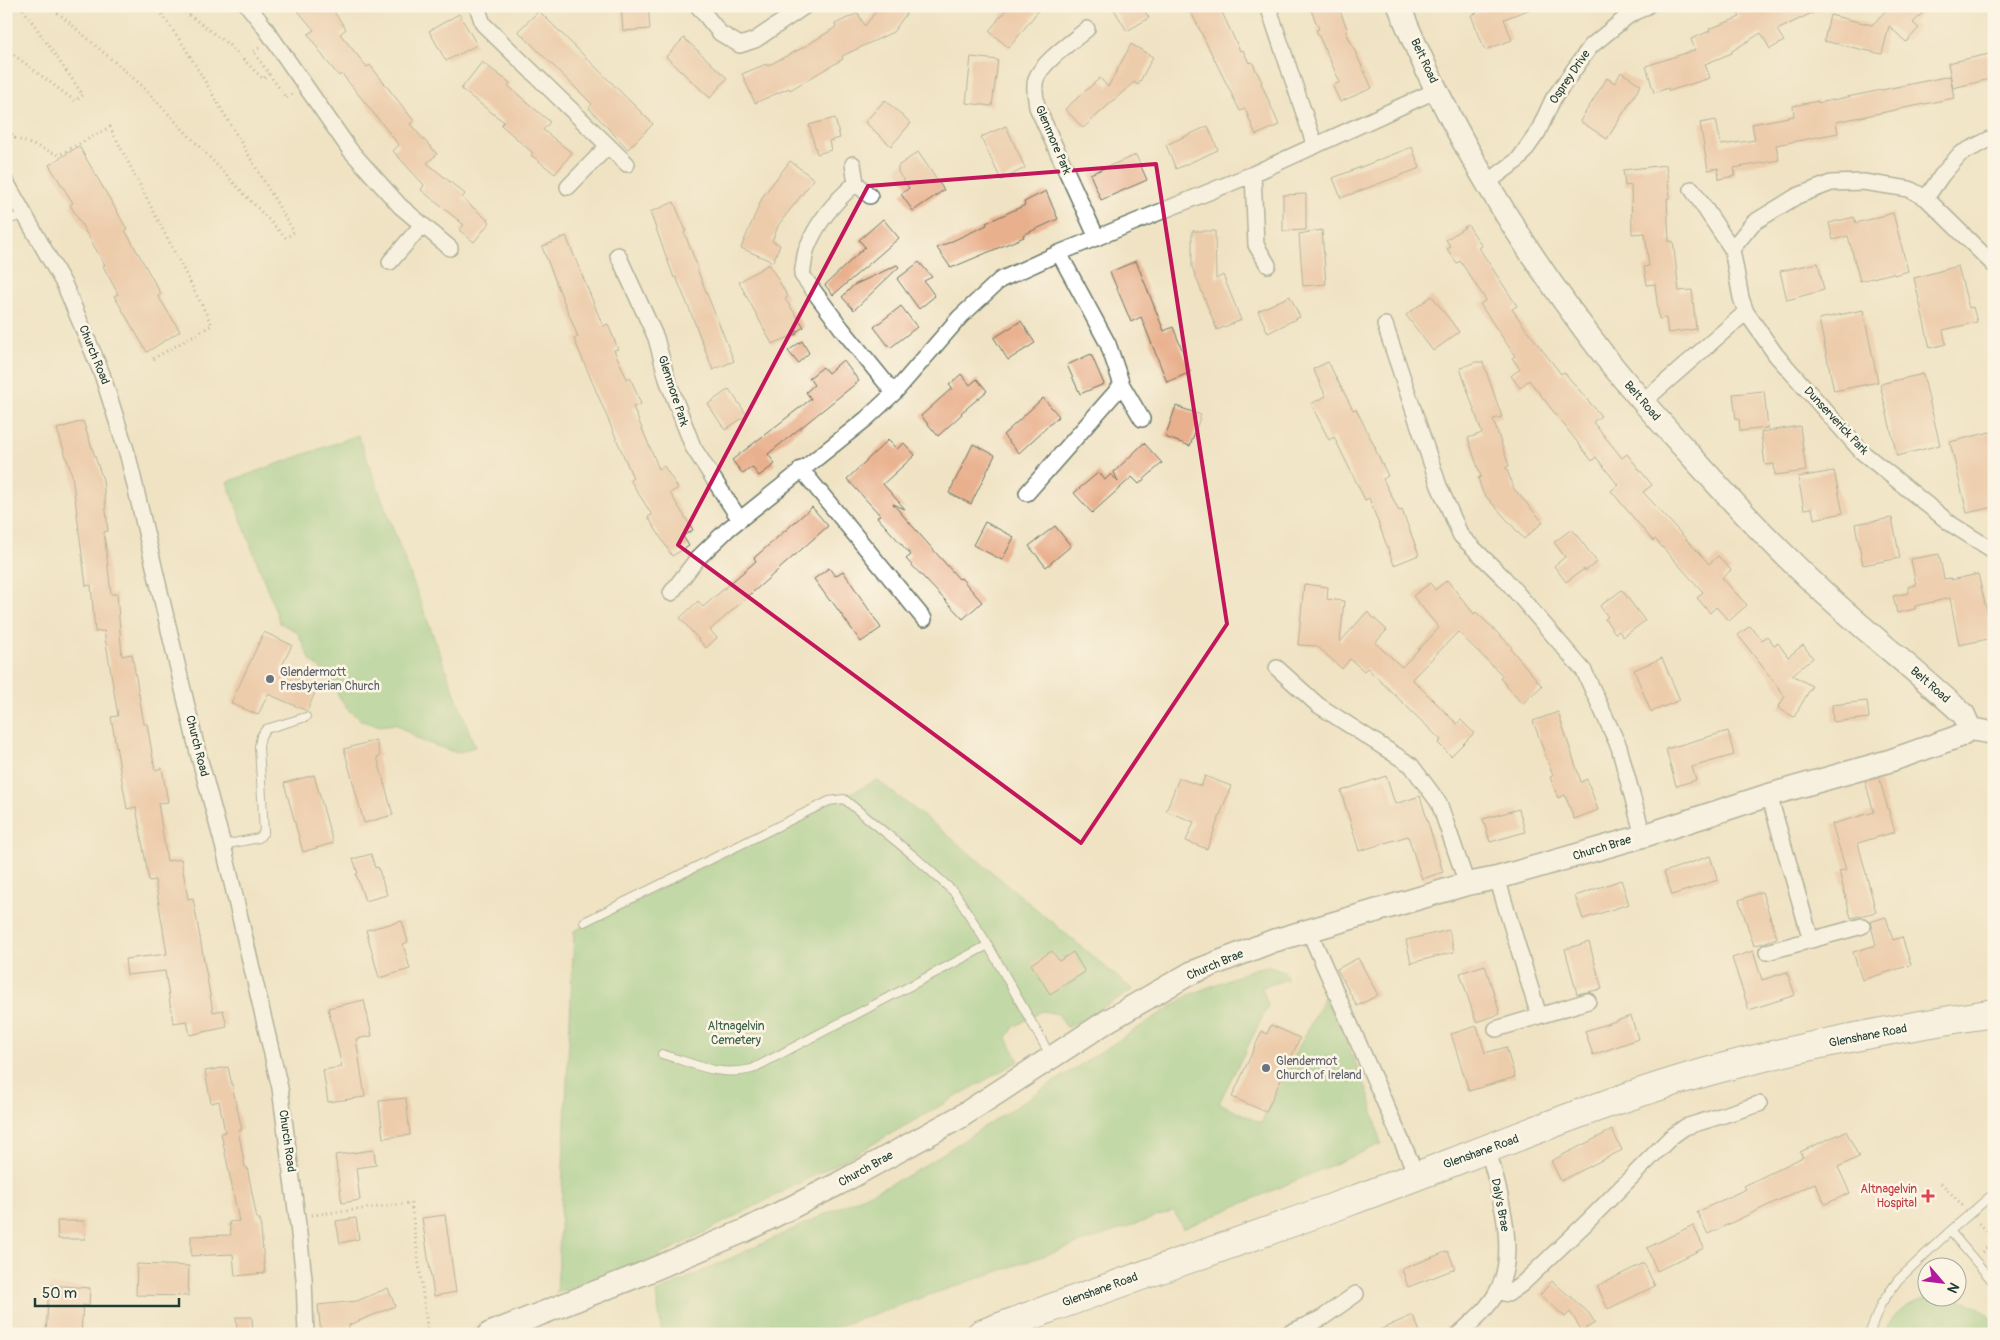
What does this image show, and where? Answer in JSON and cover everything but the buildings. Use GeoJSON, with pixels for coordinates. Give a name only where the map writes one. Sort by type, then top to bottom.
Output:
{"type":"FeatureCollection","features":[{"type":"Feature","properties":{"kind":"highway","name":"Glenshane Road"},"geometry":{"type":"LineString","coordinates":[[981,1334],[1578,1116],[1722,1068],[1837,1041],[1994,1013]]}},
{"type":"Feature","properties":{"kind":"main road","name":"Belt Road"},"geometry":{"type":"LineString","coordinates":[[1401,7],[1437,90],[1487,183],[1533,254],[1603,354],[1642,402],[1740,510],[1831,600],[1964,714],[1970,728]]}},
{"type":"Feature","properties":{"kind":"main road","name":"Church Brae"},"geometry":{"type":"LineString","coordinates":[[489,1334],[642,1274],[744,1231],[838,1184],[951,1122],[1109,1020],[1191,973],[1273,941],[1467,884],[1497,878],[1643,836],[1769,795],[1889,761],[1957,737],[1970,728]]}},
{"type":"Feature","properties":{"kind":"main road"},"geometry":{"type":"LineString","coordinates":[[1970,728],[1994,733]]}},
{"type":"Feature","properties":{"kind":"street"},"geometry":{"type":"LineString","coordinates":[[248,6],[350,150],[400,206],[450,248]]}},
{"type":"Feature","properties":{"kind":"street"},"geometry":{"type":"LineString","coordinates":[[477,6],[483,24],[627,164]]}},
{"type":"Feature","properties":{"kind":"street"},"geometry":{"type":"LineString","coordinates":[[698,6],[720,33],[740,45],[755,40],[805,6]]}},
{"type":"Feature","properties":{"kind":"street"},"geometry":{"type":"LineString","coordinates":[[1268,6],[1315,146]]}},
{"type":"Feature","properties":{"kind":"street","name":"Osprey Drive"},"geometry":{"type":"LineString","coordinates":[[1487,183],[1519,159],[1538,132],[1553,99],[1591,46],[1628,16],[1647,6]]}},
{"type":"Feature","properties":{"kind":"street","name":"Glenmore Park"},"geometry":{"type":"LineString","coordinates":[[1087,29],[1041,69],[1036,78],[1034,89],[1037,107],[1097,238]]}},
{"type":"Feature","properties":{"kind":"street"},"geometry":{"type":"LineString","coordinates":[[671,594],[697,558],[740,520],[866,419],[894,393],[960,317],[1000,280],[1059,253],[1253,174],[1437,90]]}},
{"type":"Feature","properties":{"kind":"street"},"geometry":{"type":"LineString","coordinates":[[1926,198],[1960,154],[1994,137]]}},
{"type":"Feature","properties":{"kind":"street"},"geometry":{"type":"LineString","coordinates":[[568,187],[608,146]]}},
{"type":"Feature","properties":{"kind":"street"},"geometry":{"type":"LineString","coordinates":[[853,164],[856,183],[870,196]]}},
{"type":"Feature","properties":{"kind":"street"},"geometry":{"type":"LineString","coordinates":[[1253,174],[1256,245],[1268,265]]}},
{"type":"Feature","properties":{"kind":"street","name":"Church Road"},"geometry":{"type":"LineString","coordinates":[[6,182],[65,286],[102,374],[128,456],[280,1088],[304,1278],[306,1334]]}},
{"type":"Feature","properties":{"kind":"street"},"geometry":{"type":"LineString","coordinates":[[1692,189],[1732,249],[1753,223],[1797,196],[1831,184],[1863,182],[1909,189],[1926,198],[1994,265]]}},
{"type":"Feature","properties":{"kind":"street"},"geometry":{"type":"LineString","coordinates":[[856,183],[839,198],[816,228],[807,250],[802,275],[842,329],[894,393]]}},
{"type":"Feature","properties":{"kind":"street"},"geometry":{"type":"LineString","coordinates":[[390,262],[422,225]]}},
{"type":"Feature","properties":{"kind":"street","name":"Dunserverick Park"},"geometry":{"type":"LineString","coordinates":[[1732,249],[1741,298],[1746,312],[1776,355],[1862,452],[1950,524],[1994,551]]}},
{"type":"Feature","properties":{"kind":"street"},"geometry":{"type":"LineString","coordinates":[[1059,253],[1108,344],[1122,385],[1142,419]]}},
{"type":"Feature","properties":{"kind":"street","name":"Glenmore Park"},"geometry":{"type":"LineString","coordinates":[[618,256],[656,338],[667,379],[693,447],[740,520]]}},
{"type":"Feature","properties":{"kind":"street"},"geometry":{"type":"LineString","coordinates":[[1642,402],[1746,312]]}},
{"type":"Feature","properties":{"kind":"street"},"geometry":{"type":"LineString","coordinates":[[1385,326],[1439,486],[1461,536],[1504,578],[1584,671],[1619,746],[1643,836]]}},
{"type":"Feature","properties":{"kind":"street"},"geometry":{"type":"LineString","coordinates":[[1027,493],[1122,385]]}},
{"type":"Feature","properties":{"kind":"street"},"geometry":{"type":"LineString","coordinates":[[801,470],[924,619]]}},
{"type":"Feature","properties":{"kind":"street"},"geometry":{"type":"LineString","coordinates":[[1277,668],[1318,705],[1411,765],[1439,803],[1467,884]]}},
{"type":"Feature","properties":{"kind":"street"},"geometry":{"type":"LineString","coordinates":[[1769,795],[1811,940]]}},
{"type":"Feature","properties":{"kind":"street"},"geometry":{"type":"LineString","coordinates":[[1497,878],[1539,1016]]}},
{"type":"Feature","properties":{"kind":"street"},"geometry":{"type":"LineString","coordinates":[[1766,952],[1862,926]]}},
{"type":"Feature","properties":{"kind":"street"},"geometry":{"type":"LineString","coordinates":[[1309,931],[1417,1176]]}},
{"type":"Feature","properties":{"kind":"street"},"geometry":{"type":"LineString","coordinates":[[1496,1029],[1588,1001]]}},
{"type":"Feature","properties":{"kind":"street"},"geometry":{"type":"LineString","coordinates":[[1498,1291],[1508,1294],[1522,1284],[1586,1223],[1671,1137],[1685,1127],[1758,1104]]}},
{"type":"Feature","properties":{"kind":"street","name":"Daly's Brae"},"geometry":{"type":"LineString","coordinates":[[1459,1334],[1481,1315],[1498,1291],[1505,1265],[1507,1232],[1502,1202],[1488,1150]]}},
{"type":"Feature","properties":{"kind":"street"},"geometry":{"type":"LineString","coordinates":[[1287,1334],[1322,1318],[1356,1294]]}},
{"type":"Feature","properties":{"kind":"lane"},"geometry":{"type":"LineString","coordinates":[[6,220],[25,215]]}},
{"type":"Feature","properties":{"kind":"lane"},"geometry":{"type":"LineString","coordinates":[[223,845],[259,838],[264,832],[259,746],[261,736],[266,729],[306,717]]}},
{"type":"Feature","properties":{"kind":"lane"},"geometry":{"type":"LineString","coordinates":[[584,922],[829,801],[844,799],[914,856],[954,893],[988,945],[1051,1057]]}},
{"type":"Feature","properties":{"kind":"lane"},"geometry":{"type":"LineString","coordinates":[[662,1054],[722,1073],[752,1069],[988,945]]}},
{"type":"Feature","properties":{"kind":"lane"},"geometry":{"type":"LineString","coordinates":[[1869,1334],[1881,1304],[1898,1280],[1950,1231],[1992,1197]]}},
{"type":"Feature","properties":{"kind":"lane"},"geometry":{"type":"LineString","coordinates":[[1950,1231],[1994,1283]]}},
{"type":"Feature","properties":{"kind":"path"},"geometry":{"type":"LineString","coordinates":[[6,49],[75,101],[83,95],[21,6]]}},
{"type":"Feature","properties":{"kind":"path"},"geometry":{"type":"LineString","coordinates":[[50,6],[140,84],[286,238],[294,232],[184,46],[156,6]]}},
{"type":"Feature","properties":{"kind":"path"},"geometry":{"type":"LineString","coordinates":[[177,6],[229,45],[263,79],[269,74]]}},
{"type":"Feature","properties":{"kind":"path"},"geometry":{"type":"LineString","coordinates":[[6,126],[15,138],[59,155],[110,127],[212,325],[151,360]]}},
{"type":"Feature","properties":{"kind":"path"},"geometry":{"type":"LineString","coordinates":[[6,147],[15,138]]}},
{"type":"Feature","properties":{"kind":"path"},"geometry":{"type":"LineString","coordinates":[[297,1217],[411,1204],[428,1334]]}},
{"type":"Feature","properties":{"kind":"highlighted area"},"geometry":{"type":"Polygon","coordinates":[[[1156,164],[1227,624],[1081,843],[678,545],[868,186],[1156,164]]]}},
{"type":"Feature","properties":{"kind":"green space"},"geometry":{"type":"Polygon","coordinates":[[[358,435],[475,747],[457,753],[419,740],[396,724],[379,726],[362,721],[346,708],[324,672],[311,661],[297,632],[280,623],[227,482],[358,435]]]}},
{"type":"Feature","properties":{"kind":"green space","name":"Altnagelvin Cemetery"},"geometry":{"type":"Polygon","coordinates":[[[877,780],[949,836],[1133,990],[1067,1028],[1058,1014],[1042,1011],[1014,1027],[1007,1038],[1019,1061],[850,1157],[651,1260],[557,1293],[574,931],[877,780]]]}},
{"type":"Feature","properties":{"kind":"green space"},"geometry":{"type":"Polygon","coordinates":[[[1270,966],[1284,971],[1288,979],[1262,987],[1268,1006],[1219,1103],[1261,1123],[1324,997],[1341,1029],[1369,1095],[1381,1144],[1183,1229],[1174,1211],[816,1334],[662,1334],[656,1293],[911,1174],[1189,995],[1256,968],[1270,966]]]}},
{"type":"Feature","properties":{"kind":"green space"},"geometry":{"type":"Polygon","coordinates":[[[1918,1301],[1918,1308],[1968,1308],[1968,1302],[1986,1313],[1994,1321],[1994,1334],[1883,1334],[1896,1315],[1918,1301]]]}},
{"type":"Feature","properties":{"kind":"place","name":"Glendermott Presbyterian Church"},"geometry":{"type":"Point","coordinates":[270,679]}},
{"type":"Feature","properties":{"kind":"place","name":"Glendermot Church of Ireland"},"geometry":{"type":"Point","coordinates":[1266,1068]}},
{"type":"Feature","properties":{"kind":"place","name":"Altnagelvin Hospital"},"geometry":{"type":"Point","coordinates":[1928,1196]}}]}
